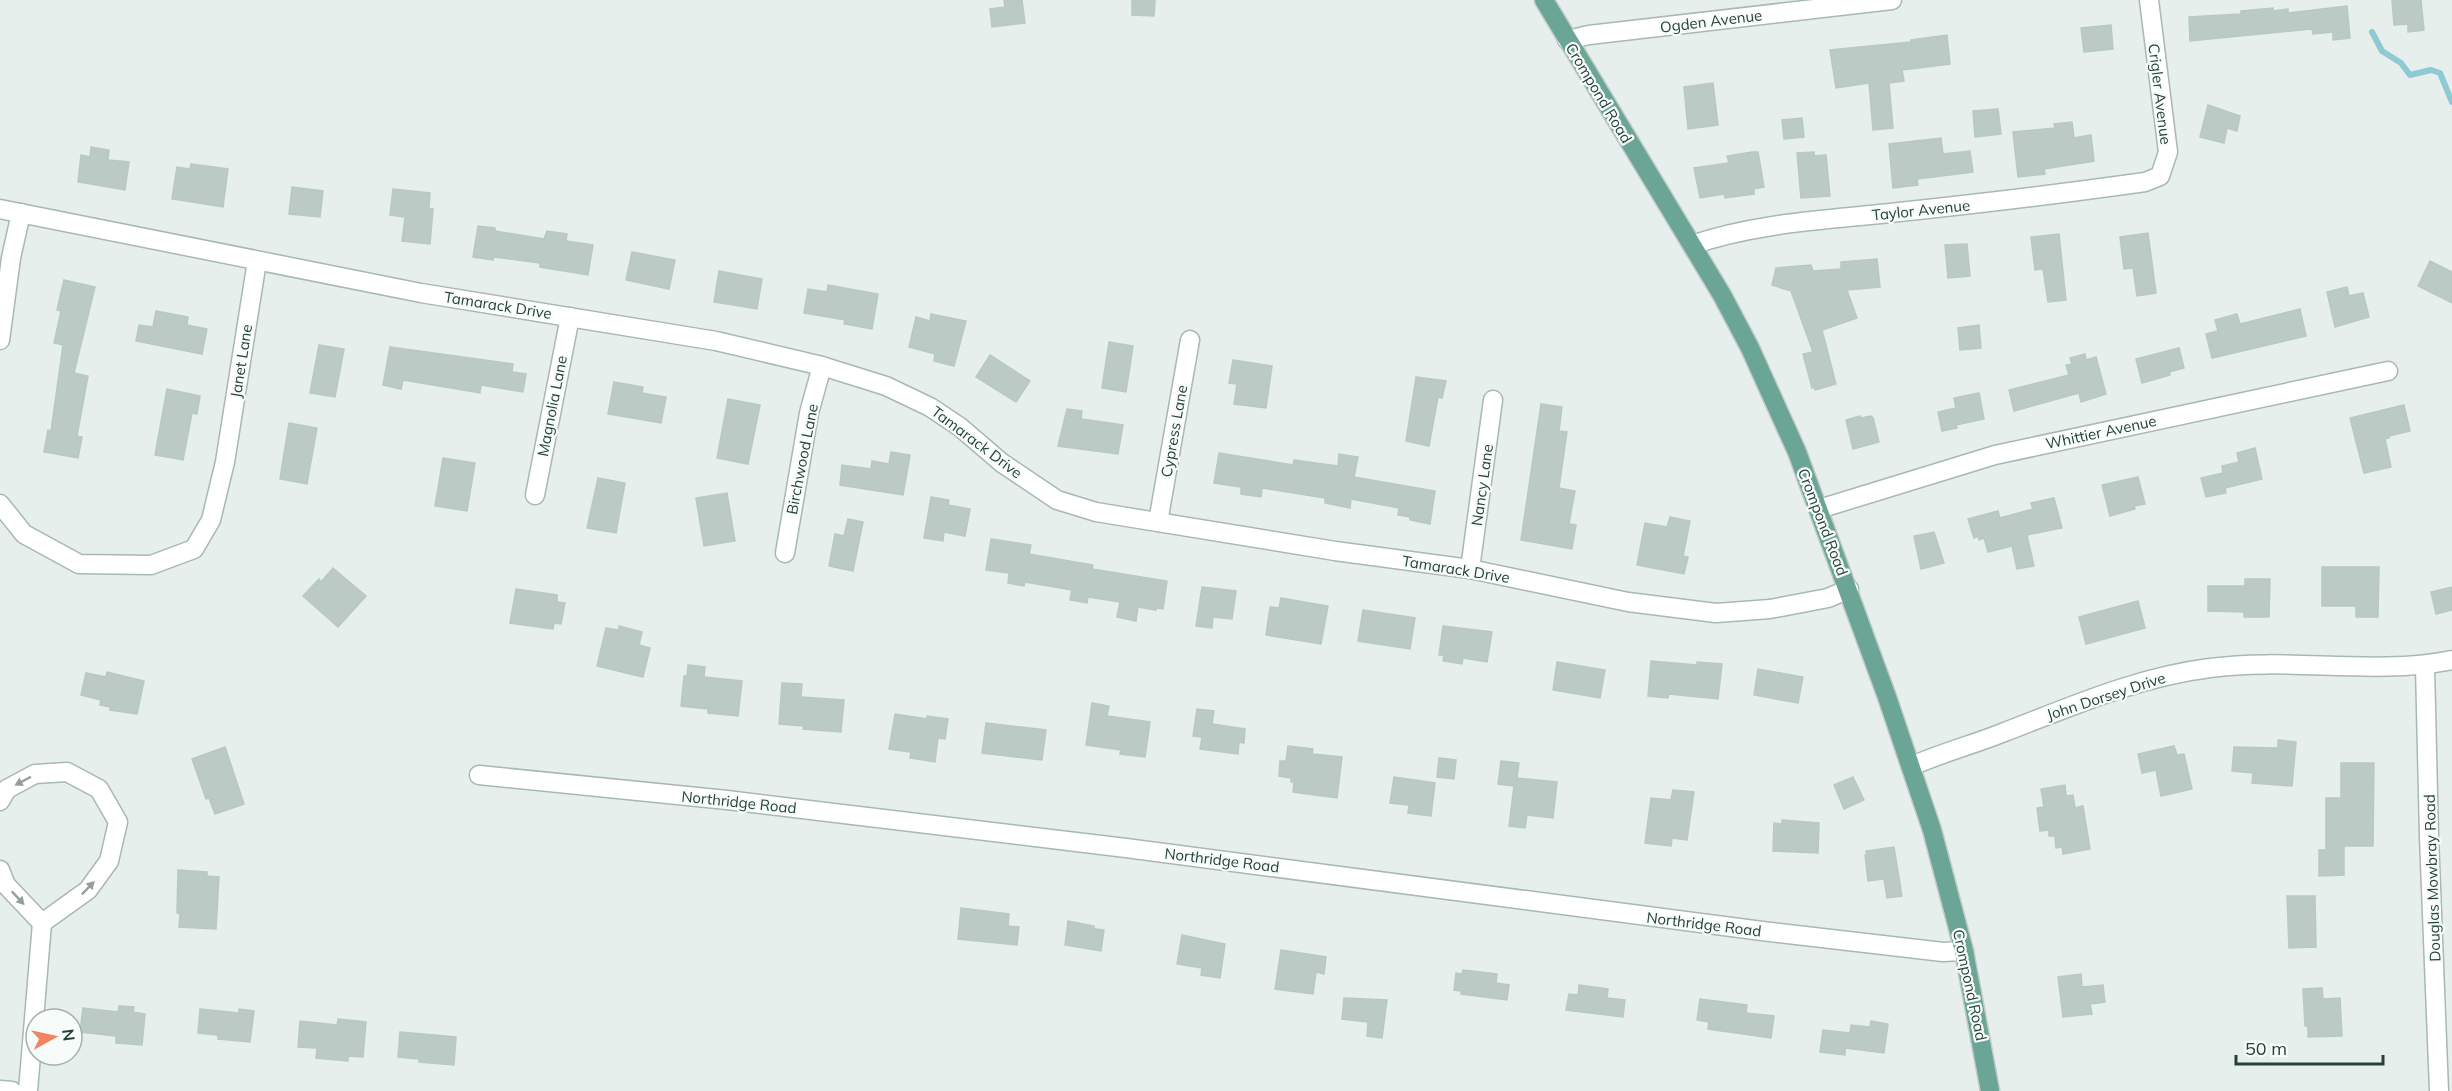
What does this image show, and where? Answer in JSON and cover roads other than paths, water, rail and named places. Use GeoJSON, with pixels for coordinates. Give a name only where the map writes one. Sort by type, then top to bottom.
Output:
{"type":"FeatureCollection","features":[{"type":"Feature","properties":{"kind":"main road","name":"Crompond Road"},"geometry":{"type":"LineString","coordinates":[[1544,0],[1692,245],[1750,348],[1797,452],[1849,589],[1912,766],[1932,830],[1964,951],[1990,1091]]}},
{"type":"Feature","properties":{"kind":"street","name":"Ogden Avenue"},"geometry":{"type":"LineString","coordinates":[[1567,40],[1589,35],[1892,0]]}},
{"type":"Feature","properties":{"kind":"street","name":"Crigler Avenue"},"geometry":{"type":"LineString","coordinates":[[2149,0],[2168,152],[2160,176],[2151,181]]}},
{"type":"Feature","properties":{"kind":"street","name":"Taylor Avenue"},"geometry":{"type":"LineString","coordinates":[[1692,245],[1714,237],[1806,222],[2036,197],[2151,181]]}},
{"type":"Feature","properties":{"kind":"street","name":"Tamarack Drive"},"geometry":{"type":"LineString","coordinates":[[0,209],[421,293],[716,341],[822,366],[886,386],[930,407],[960,427],[1002,463],[1057,500],[1096,512],[1335,551],[1470,569],[1628,602],[1716,613],[1770,609],[1828,598],[1849,589]]}},
{"type":"Feature","properties":{"kind":"street"},"geometry":{"type":"LineString","coordinates":[[0,340],[11,258],[21,213]]}},
{"type":"Feature","properties":{"kind":"street","name":"Janet Lane"},"geometry":{"type":"LineString","coordinates":[[0,504],[24,534],[80,564],[151,565],[194,549],[211,520],[225,462],[258,261]]}},
{"type":"Feature","properties":{"kind":"street","name":"Magnolia Lane"},"geometry":{"type":"LineString","coordinates":[[535,495],[570,317]]}},
{"type":"Feature","properties":{"kind":"street","name":"Cypress Lane"},"geometry":{"type":"LineString","coordinates":[[1158,522],[1190,340]]}},
{"type":"Feature","properties":{"kind":"street","name":"Birchwood Lane"},"geometry":{"type":"LineString","coordinates":[[784,553],[808,413],[822,366]]}},
{"type":"Feature","properties":{"kind":"street","name":"Whittier Avenue"},"geometry":{"type":"LineString","coordinates":[[1819,509],[1995,455],[2388,371]]}},
{"type":"Feature","properties":{"kind":"street","name":"Nancy Lane"},"geometry":{"type":"LineString","coordinates":[[1470,569],[1493,400]]}},
{"type":"Feature","properties":{"kind":"street","name":"John Dorsey Drive"},"geometry":{"type":"LineString","coordinates":[[1912,766],[2098,696],[2151,679],[2211,667],[2263,665],[2373,668],[2425,666],[2452,660]]}},
{"type":"Feature","properties":{"kind":"street","name":"Douglas Mowbray Road"},"geometry":{"type":"LineString","coordinates":[[2425,666],[2439,1091]]}},
{"type":"Feature","properties":{"kind":"street"},"geometry":{"type":"LineString","coordinates":[[0,801],[7,789],[34,774],[67,772],[99,789],[118,822],[109,861],[88,890],[42,923]]}},
{"type":"Feature","properties":{"kind":"street","name":"Northridge Road"},"geometry":{"type":"LineString","coordinates":[[479,775],[727,800],[1161,852],[1762,931],[1943,952],[1964,951]]}},
{"type":"Feature","properties":{"kind":"street"},"geometry":{"type":"LineString","coordinates":[[0,870],[6,885],[42,923],[28,1091]]}},
{"type":"Feature","properties":{"kind":"street"},"geometry":{"type":"LineString","coordinates":[[0,1090],[12,1091]]}},
{"type":"Feature","properties":{"kind":"waterway"},"geometry":{"type":"LineString","coordinates":[[2372,32],[2382,51],[2401,63],[2410,75],[2431,70],[2440,73],[2452,102]]}}]}
